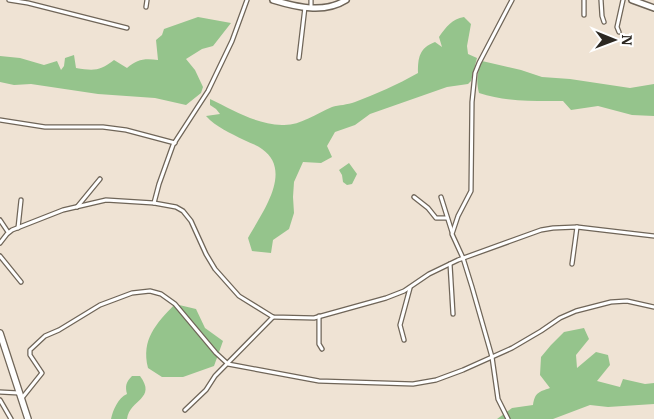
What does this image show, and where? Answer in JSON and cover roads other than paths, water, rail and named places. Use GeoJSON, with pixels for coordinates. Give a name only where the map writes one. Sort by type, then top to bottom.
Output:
{"type":"FeatureCollection","features":[{"type":"Feature","properties":{"kind":"main road"},"geometry":{"type":"LineString","coordinates":[[0,333],[28,419]]}},
{"type":"Feature","properties":{"kind":"street"},"geometry":{"type":"LineString","coordinates":[[9,0],[127,28]]}},
{"type":"Feature","properties":{"kind":"street"},"geometry":{"type":"LineString","coordinates":[[146,7],[148,0]]}},
{"type":"Feature","properties":{"kind":"street"},"geometry":{"type":"LineString","coordinates":[[154,203],[158,184],[175,143],[208,91],[232,41],[247,0]]}},
{"type":"Feature","properties":{"kind":"street"},"geometry":{"type":"LineString","coordinates":[[273,0],[308,8],[329,7],[346,0]]}},
{"type":"Feature","properties":{"kind":"street"},"geometry":{"type":"LineString","coordinates":[[299,58],[311,0]]}},
{"type":"Feature","properties":{"kind":"street"},"geometry":{"type":"LineString","coordinates":[[452,234],[458,216],[471,191],[472,102],[475,74],[512,0]]}},
{"type":"Feature","properties":{"kind":"street"},"geometry":{"type":"LineString","coordinates":[[584,0],[584,15]]}},
{"type":"Feature","properties":{"kind":"street"},"geometry":{"type":"LineString","coordinates":[[601,0],[604,22]]}},
{"type":"Feature","properties":{"kind":"street"},"geometry":{"type":"LineString","coordinates":[[619,32],[618,27],[623,0]]}},
{"type":"Feature","properties":{"kind":"street"},"geometry":{"type":"LineString","coordinates":[[632,0],[654,8]]}},
{"type":"Feature","properties":{"kind":"street"},"geometry":{"type":"LineString","coordinates":[[0,120],[45,127],[103,127],[126,130],[175,143]]}},
{"type":"Feature","properties":{"kind":"street"},"geometry":{"type":"LineString","coordinates":[[77,207],[100,178]]}},
{"type":"Feature","properties":{"kind":"street"},"geometry":{"type":"LineString","coordinates":[[414,197],[428,208],[436,218],[447,218]]}},
{"type":"Feature","properties":{"kind":"street"},"geometry":{"type":"LineString","coordinates":[[441,197],[452,234],[464,258],[492,357],[498,399],[508,419]]}},
{"type":"Feature","properties":{"kind":"street"},"geometry":{"type":"LineString","coordinates":[[18,228],[20,200]]}},
{"type":"Feature","properties":{"kind":"street"},"geometry":{"type":"LineString","coordinates":[[0,243],[9,232],[48,215],[106,200],[170,206],[183,211],[191,221],[206,254],[239,296],[273,317],[319,316],[386,298],[410,287],[429,274],[450,264],[541,230],[577,227],[654,236]]}},
{"type":"Feature","properties":{"kind":"street"},"geometry":{"type":"LineString","coordinates":[[0,220],[9,232]]}},
{"type":"Feature","properties":{"kind":"street"},"geometry":{"type":"LineString","coordinates":[[572,264],[577,227]]}},
{"type":"Feature","properties":{"kind":"street"},"geometry":{"type":"LineString","coordinates":[[0,256],[20,282]]}},
{"type":"Feature","properties":{"kind":"street"},"geometry":{"type":"LineString","coordinates":[[450,264],[453,314]]}},
{"type":"Feature","properties":{"kind":"street"},"geometry":{"type":"LineString","coordinates":[[404,340],[400,325],[410,287]]}},
{"type":"Feature","properties":{"kind":"street"},"geometry":{"type":"LineString","coordinates":[[0,392],[21,396],[42,373],[30,355],[30,350],[45,336],[59,330],[100,305],[139,291],[154,291],[169,299],[184,313],[216,353],[228,364],[319,381],[408,384],[451,376],[512,348],[560,318],[576,311],[611,302],[627,301],[654,308]]}},
{"type":"Feature","properties":{"kind":"street"},"geometry":{"type":"LineString","coordinates":[[319,316],[319,344],[322,349]]}},
{"type":"Feature","properties":{"kind":"street"},"geometry":{"type":"LineString","coordinates":[[185,410],[206,390],[215,376],[273,317]]}},
{"type":"Feature","properties":{"kind":"street"},"geometry":{"type":"LineString","coordinates":[[0,400],[11,419]]}}]}
